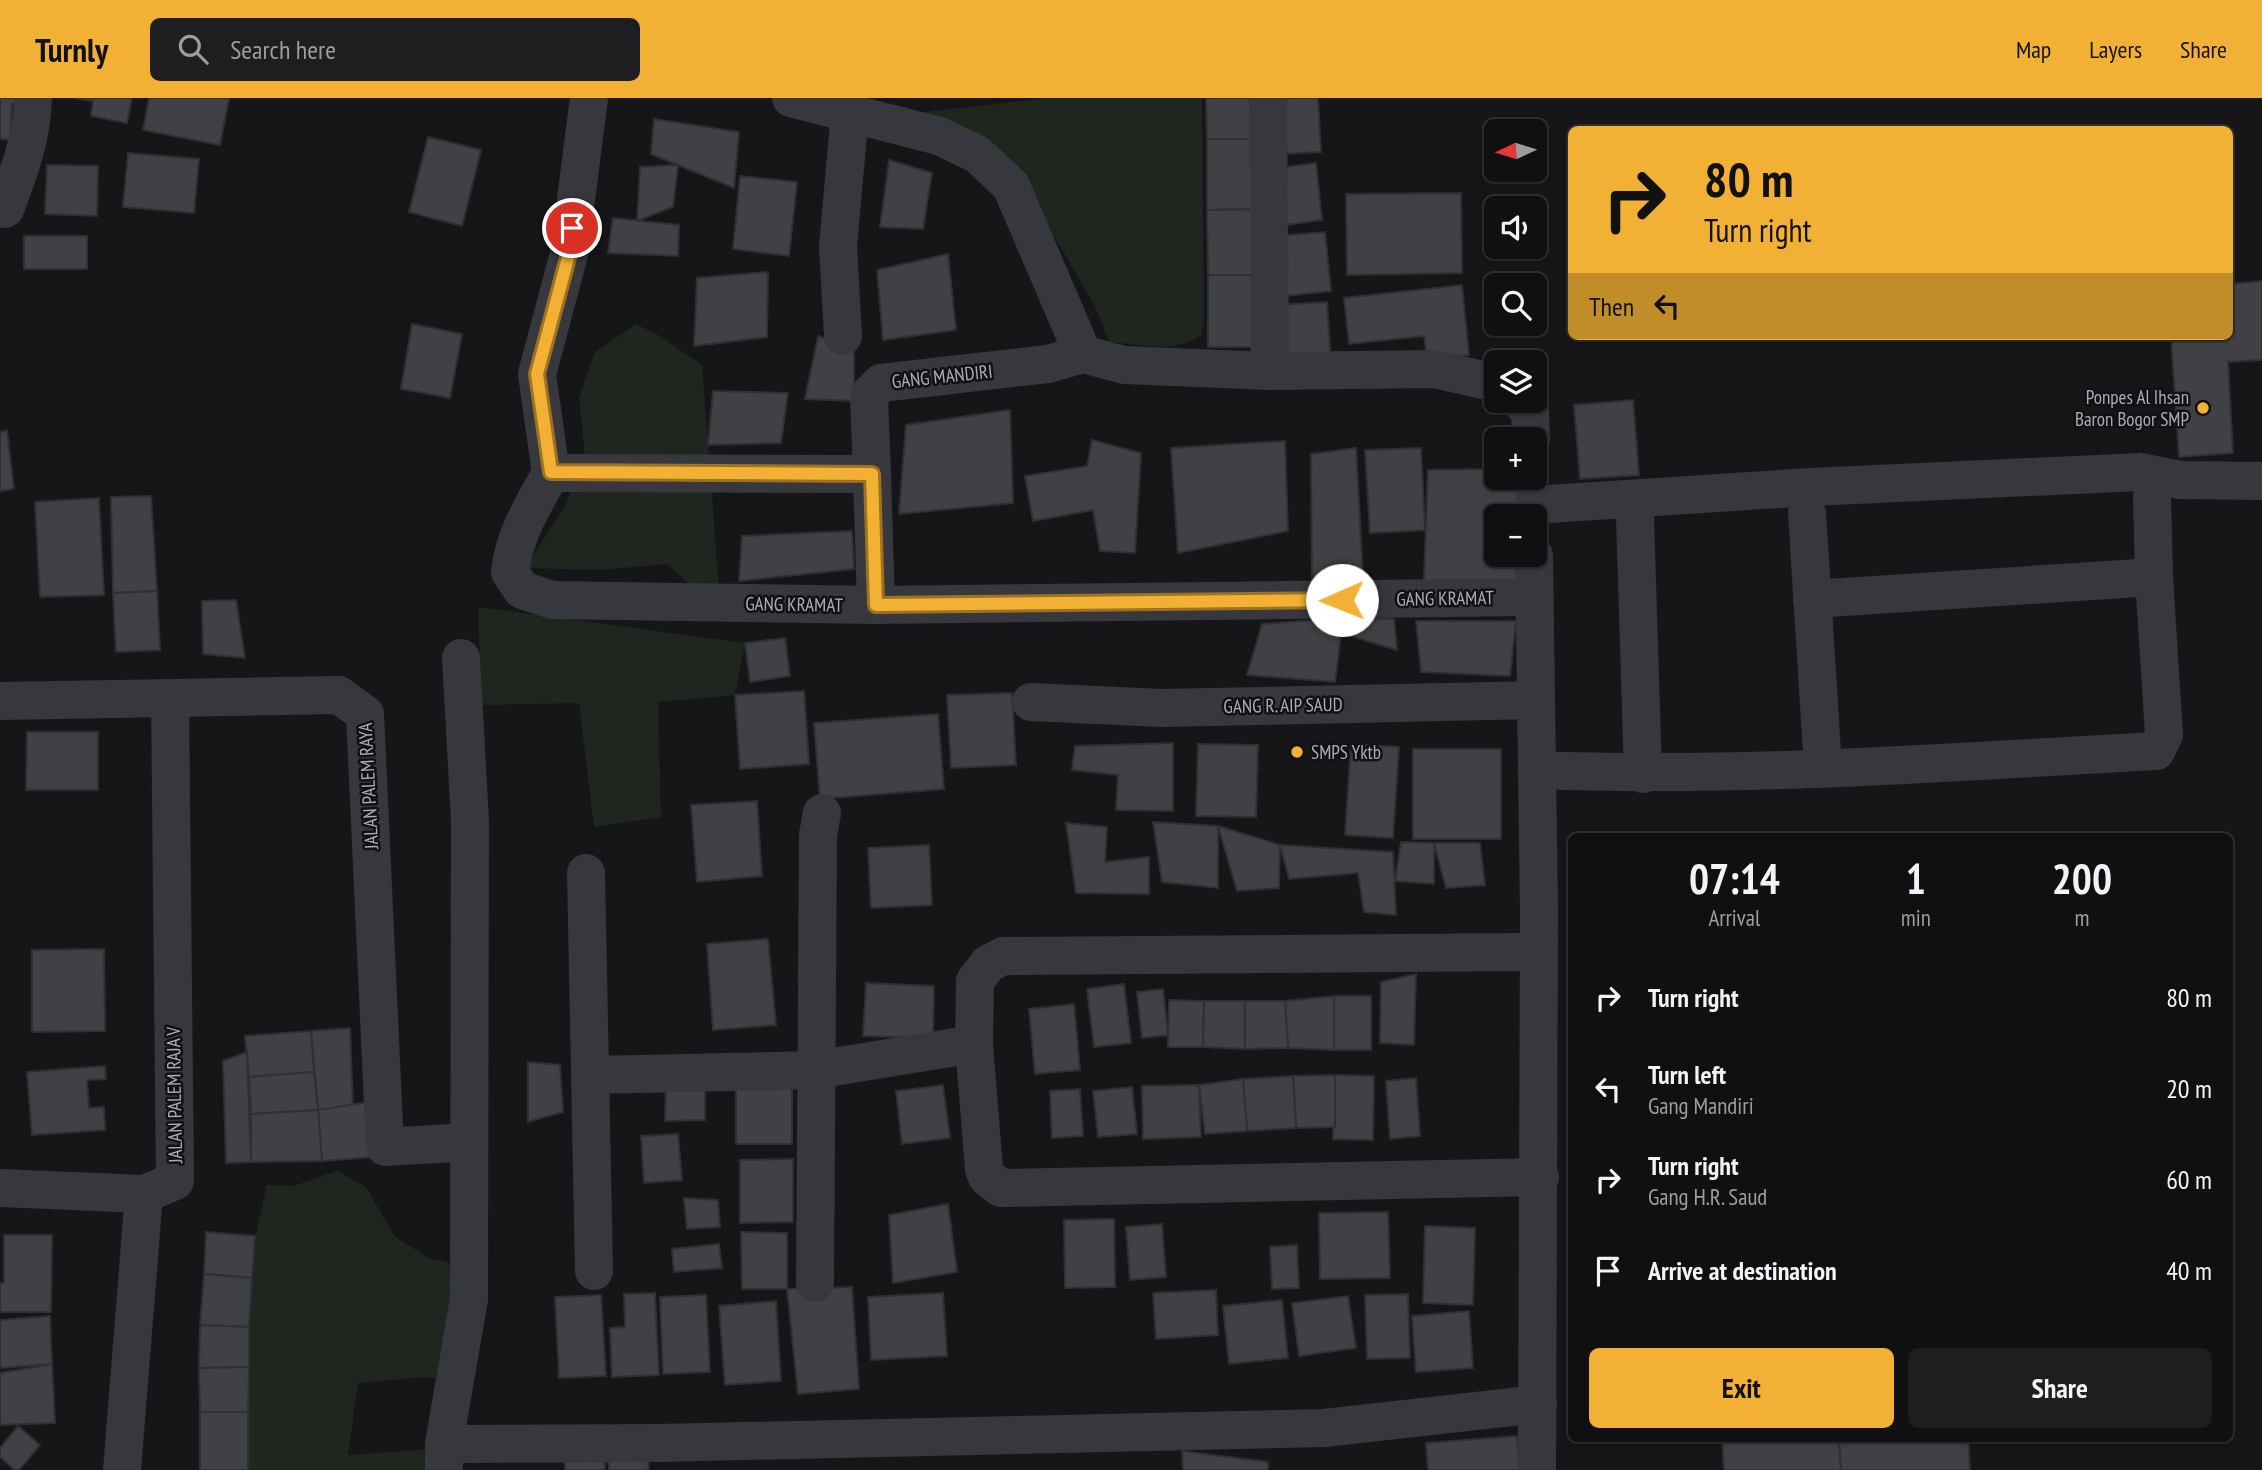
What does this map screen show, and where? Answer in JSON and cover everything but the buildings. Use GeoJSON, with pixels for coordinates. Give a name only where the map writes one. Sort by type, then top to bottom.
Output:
{"type":"FeatureCollection","features":[{"type":"Feature","properties":{"kind":"street"},"geometry":{"type":"LineString","coordinates":[[5,209],[26,150],[33,120],[33,98]]}},
{"type":"Feature","properties":{"kind":"street"},"geometry":{"type":"LineString","coordinates":[[589,98],[569,254],[537,374],[551,472],[872,474]]}},
{"type":"Feature","properties":{"kind":"street"},"geometry":{"type":"LineString","coordinates":[[791,98],[939,136],[976,154],[1011,186],[1083,354],[1124,365],[1270,371],[1434,369],[1484,380]]}},
{"type":"Feature","properties":{"kind":"street"},"geometry":{"type":"LineString","coordinates":[[1268,98],[1270,371]]}},
{"type":"Feature","properties":{"kind":"street"},"geometry":{"type":"LineString","coordinates":[[843,336],[838,246],[850,112]]}},
{"type":"Feature","properties":{"kind":"street","name":"GANG MANDIRI"},"geometry":{"type":"LineString","coordinates":[[876,605],[869,395],[880,383],[1048,364],[1083,354]]}},
{"type":"Feature","properties":{"kind":"street","name":"GANG KRAMAT"},"geometry":{"type":"LineString","coordinates":[[551,472],[524,521],[513,550],[510,572],[522,590],[552,600],[876,605],[1534,597]]}},
{"type":"Feature","properties":{"kind":"street"},"geometry":{"type":"LineString","coordinates":[[1533,500],[2140,472],[2180,480],[2262,481]]}},
{"type":"Feature","properties":{"kind":"street"},"geometry":{"type":"LineString","coordinates":[[1537,770],[1643,774],[2156,751],[2164,736],[2152,496]]}},
{"type":"Feature","properties":{"kind":"street"},"geometry":{"type":"LineString","coordinates":[[1807,513],[1823,768]]}},
{"type":"Feature","properties":{"kind":"street"},"geometry":{"type":"LineString","coordinates":[[1635,517],[1643,774]]}},
{"type":"Feature","properties":{"kind":"street"},"geometry":{"type":"LineString","coordinates":[[1534,567],[1537,770],[1555,911],[1537,951],[1540,1177],[1537,1470]]}},
{"type":"Feature","properties":{"kind":"street"},"geometry":{"type":"LineString","coordinates":[[1812,599],[2154,577]]}},
{"type":"Feature","properties":{"kind":"street"},"geometry":{"type":"LineString","coordinates":[[461,658],[470,821],[469,1299],[444,1457],[672,1443],[1324,1428],[1538,1404]]}},
{"type":"Feature","properties":{"kind":"street","name":"JALAN PALEM RAYA"},"geometry":{"type":"LineString","coordinates":[[0,701],[339,695],[365,714],[385,1147],[468,1142]]}},
{"type":"Feature","properties":{"kind":"street","name":"JALAN PALEM RAJA V"},"geometry":{"type":"LineString","coordinates":[[144,1194],[175,1181],[170,698]]}},
{"type":"Feature","properties":{"kind":"street","name":"GANG R. AIP SAUD"},"geometry":{"type":"LineString","coordinates":[[1031,702],[1162,708],[1535,700]]}},
{"type":"Feature","properties":{"kind":"street"},"geometry":{"type":"LineString","coordinates":[[816,1283],[818,835],[822,813]]}},
{"type":"Feature","properties":{"kind":"street"},"geometry":{"type":"LineString","coordinates":[[586,873],[594,1271]]}},
{"type":"Feature","properties":{"kind":"street"},"geometry":{"type":"LineString","coordinates":[[1537,951],[1003,956],[988,964],[975,981],[974,1044],[984,1170],[987,1177],[1002,1188],[1540,1177]]}},
{"type":"Feature","properties":{"kind":"street"},"geometry":{"type":"LineString","coordinates":[[591,1075],[815,1070],[974,1044]]}},
{"type":"Feature","properties":{"kind":"street"},"geometry":{"type":"LineString","coordinates":[[0,1188],[144,1194],[122,1470]]}},
{"type":"Feature","properties":{"kind":"shaded area"},"geometry":{"type":"Polygon","coordinates":[[[1048,98],[1202,98],[1204,317],[1201,335],[1192,341],[1169,346],[1109,342],[1095,306],[1007,156],[924,112],[1048,98]]]}},
{"type":"Feature","properties":{"kind":"shaded area"},"geometry":{"type":"Polygon","coordinates":[[[636,324],[660,336],[702,365],[719,590],[695,590],[668,564],[600,570],[525,568],[566,504],[585,457],[579,398],[595,352],[636,324]]]}},
{"type":"Feature","properties":{"kind":"shaded area"},"geometry":{"type":"Polygon","coordinates":[[[478,607],[745,643],[735,695],[658,702],[661,817],[594,827],[579,703],[482,705],[478,607]]]}},
{"type":"Feature","properties":{"kind":"shaded area"},"geometry":{"type":"Polygon","coordinates":[[[337,1171],[366,1187],[395,1237],[432,1260],[446,1261],[455,1273],[442,1379],[424,1377],[358,1383],[348,1455],[435,1449],[437,1470],[248,1470],[249,1327],[254,1243],[267,1185],[293,1186],[337,1171]]]}},
{"type":"Feature","properties":{"kind":"place","name":"Ponpes Al Ihsan Baron Bogor SMP"},"geometry":{"type":"Point","coordinates":[2203,408]}},
{"type":"Feature","properties":{"kind":"place","name":"SMPS Yktb"},"geometry":{"type":"Point","coordinates":[1297,752]}},
{"type":"Feature","properties":{"kind":"route"},"geometry":{"type":"LineString","coordinates":[[572,228],[569,254],[537,374],[551,472],[872,474],[876,605],[1342,600]]}}]}
